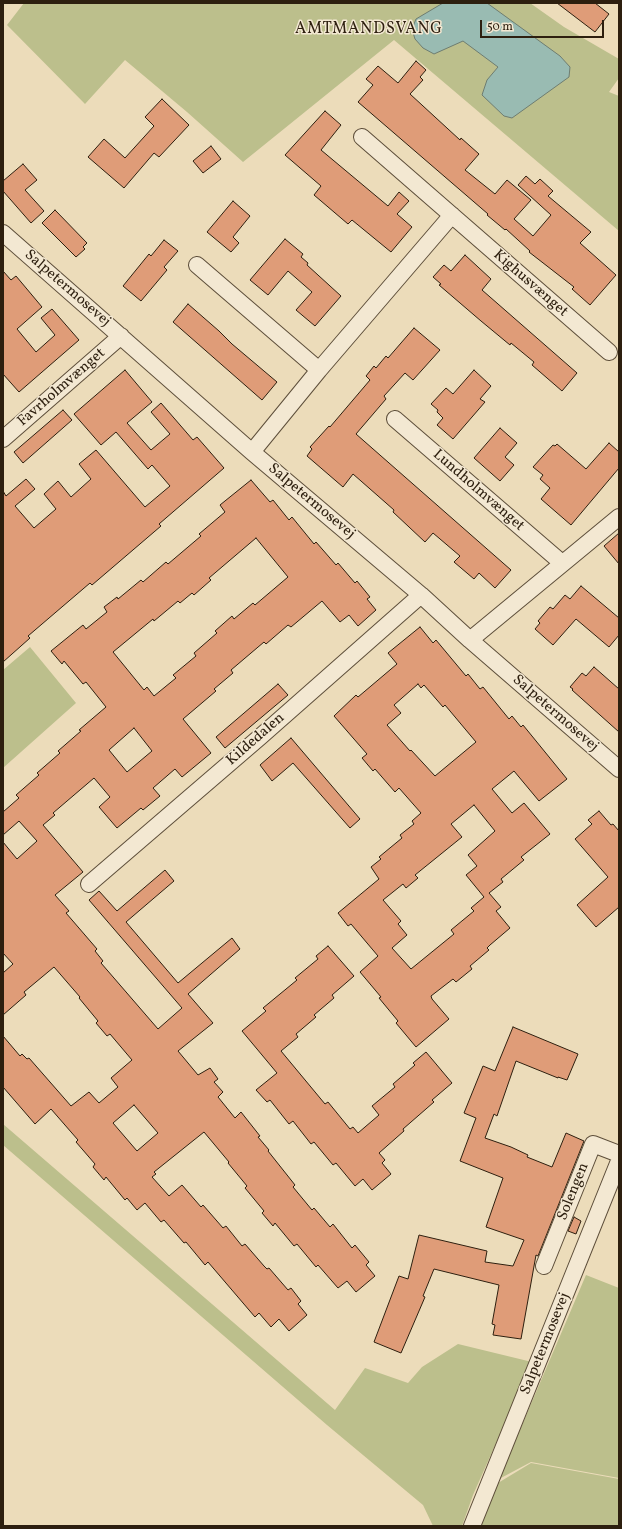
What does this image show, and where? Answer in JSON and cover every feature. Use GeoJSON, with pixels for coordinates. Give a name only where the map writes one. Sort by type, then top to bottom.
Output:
{"type":"FeatureCollection","features":[{"type":"Feature","properties":{"kind":"street","name":"Kighusvænget"},"geometry":{"type":"LineString","coordinates":[[362,136],[609,352]]}},
{"type":"Feature","properties":{"kind":"street"},"geometry":{"type":"LineString","coordinates":[[252,452],[319,370],[452,215]]}},
{"type":"Feature","properties":{"kind":"street","name":"Salpetermosevej"},"geometry":{"type":"LineString","coordinates":[[3,233],[122,336],[252,452],[421,595],[470,640],[619,769]]}},
{"type":"Feature","properties":{"kind":"street"},"geometry":{"type":"LineString","coordinates":[[197,265],[319,370]]}},
{"type":"Feature","properties":{"kind":"street","name":"Favrholmvænget"},"geometry":{"type":"LineString","coordinates":[[3,439],[122,336]]}},
{"type":"Feature","properties":{"kind":"street","name":"Lundholmvænget"},"geometry":{"type":"LineString","coordinates":[[395,419],[562,564]]}},
{"type":"Feature","properties":{"kind":"street"},"geometry":{"type":"LineString","coordinates":[[470,640],[619,517]]}},
{"type":"Feature","properties":{"kind":"street","name":"Kildedalen"},"geometry":{"type":"LineString","coordinates":[[89,884],[260,737],[421,595]]}},
{"type":"Feature","properties":{"kind":"street","name":"Solengen"},"geometry":{"type":"LineString","coordinates":[[544,1266],[593,1144],[619,1154]]}},
{"type":"Feature","properties":{"kind":"street","name":"Salpetermosevej"},"geometry":{"type":"LineString","coordinates":[[472,1526],[619,1161]]}},
{"type":"Feature","properties":{"kind":"green space"},"geometry":{"type":"Polygon","coordinates":[[[24,3],[530,3],[564,27],[619,59],[619,78],[609,92],[619,96],[619,231],[394,40],[243,162],[187,112],[125,60],[85,104],[7,25],[24,3]]]}},
{"type":"Feature","properties":{"kind":"green space"},"geometry":{"type":"Polygon","coordinates":[[[30,647],[76,703],[3,768],[3,670],[30,647]]]}},
{"type":"Feature","properties":{"kind":"green space"},"geometry":{"type":"Polygon","coordinates":[[[3,1124],[335,1410],[365,1368],[408,1383],[422,1367],[458,1344],[532,1362],[473,1495],[462,1526],[433,1526],[423,1505],[327,1425],[3,1145],[3,1124]]]}},
{"type":"Feature","properties":{"kind":"green space"},"geometry":{"type":"Polygon","coordinates":[[[586,1275],[619,1288],[619,1478],[531,1462],[499,1479],[586,1275]]]}},
{"type":"Feature","properties":{"kind":"green space"},"geometry":{"type":"Polygon","coordinates":[[[531,1463],[619,1479],[619,1526],[481,1526],[498,1483],[531,1463]]]}},
{"type":"Feature","properties":{"kind":"water"},"geometry":{"type":"Polygon","coordinates":[[[443,3],[487,3],[560,56],[570,67],[569,77],[512,118],[504,116],[482,95],[487,80],[498,67],[463,41],[434,54],[423,48],[415,39],[412,29],[416,19],[443,3]]]}},
{"type":"Feature","properties":{"kind":"building"},"geometry":{"type":"Polygon","coordinates":[[[557,3],[595,3],[609,14],[595,32],[557,3]]]}},
{"type":"Feature","properties":{"kind":"building"},"geometry":{"type":"Polygon","coordinates":[[[416,61],[426,70],[420,77],[423,80],[410,94],[460,140],[461,138],[479,154],[465,170],[495,194],[507,180],[531,200],[514,219],[533,236],[551,215],[518,185],[526,176],[535,184],[540,179],[553,191],[548,196],[591,232],[580,243],[616,275],[590,305],[572,289],[574,287],[529,252],[530,251],[506,229],[505,230],[487,215],[488,214],[358,102],[373,85],[366,79],[378,66],[398,83],[416,61]]]}},
{"type":"Feature","properties":{"kind":"building"},"geometry":{"type":"Polygon","coordinates":[[[162,99],[189,125],[159,157],[154,153],[124,188],[88,157],[104,139],[125,158],[154,126],[145,117],[162,99]]]}},
{"type":"Feature","properties":{"kind":"building"},"geometry":{"type":"Polygon","coordinates":[[[325,111],[341,125],[321,150],[388,206],[399,192],[409,201],[397,214],[412,227],[391,252],[352,220],[348,224],[314,195],[321,186],[285,155],[325,111]]]}},
{"type":"Feature","properties":{"kind":"building"},"geometry":{"type":"Polygon","coordinates":[[[211,146],[221,159],[203,173],[193,161],[211,146]]]}},
{"type":"Feature","properties":{"kind":"building"},"geometry":{"type":"Polygon","coordinates":[[[23,164],[37,180],[25,190],[44,211],[31,223],[3,191],[3,181],[23,164]]]}},
{"type":"Feature","properties":{"kind":"building"},"geometry":{"type":"Polygon","coordinates":[[[233,201],[250,216],[233,237],[239,243],[231,252],[207,232],[233,201]]]}},
{"type":"Feature","properties":{"kind":"building"},"geometry":{"type":"Polygon","coordinates":[[[55,210],[87,243],[83,247],[85,249],[76,257],[42,223],[55,210]]]}},
{"type":"Feature","properties":{"kind":"building"},"geometry":{"type":"Polygon","coordinates":[[[285,239],[303,254],[301,257],[308,263],[307,265],[341,296],[315,326],[296,310],[312,292],[288,271],[268,295],[250,280],[285,239]]]}},
{"type":"Feature","properties":{"kind":"building"},"geometry":{"type":"Polygon","coordinates":[[[164,240],[178,251],[164,267],[167,270],[141,301],[123,286],[149,254],[151,256],[164,240]]]}},
{"type":"Feature","properties":{"kind":"building"},"geometry":{"type":"Polygon","coordinates":[[[465,255],[491,279],[482,290],[577,373],[562,391],[532,365],[534,362],[511,343],[510,345],[481,321],[439,285],[441,284],[433,277],[444,265],[451,271],[465,255]]]}},
{"type":"Feature","properties":{"kind":"building"},"geometry":{"type":"Polygon","coordinates":[[[3,271],[11,280],[16,276],[42,307],[17,329],[36,352],[55,335],[41,318],[52,309],[79,340],[19,392],[3,374],[3,271]]]}},
{"type":"Feature","properties":{"kind":"building"},"geometry":{"type":"Polygon","coordinates":[[[188,304],[277,382],[262,400],[173,322],[188,304]]]}},
{"type":"Feature","properties":{"kind":"building"},"geometry":{"type":"Polygon","coordinates":[[[414,328],[440,350],[413,380],[405,373],[384,396],[386,399],[356,434],[511,570],[495,588],[479,573],[474,579],[454,562],[460,556],[433,533],[425,542],[393,512],[394,510],[353,474],[343,487],[307,456],[312,449],[310,447],[329,426],[330,427],[370,380],[366,376],[374,366],[376,368],[386,356],[388,358],[414,328]]]}},
{"type":"Feature","properties":{"kind":"building"},"geometry":{"type":"Polygon","coordinates":[[[125,370],[152,402],[127,423],[151,450],[170,434],[151,412],[161,403],[193,440],[197,437],[224,468],[159,524],[161,526],[92,585],[90,583],[28,636],[30,638],[3,662],[3,491],[6,496],[26,479],[35,489],[15,506],[34,528],[56,509],[44,494],[58,481],[71,497],[91,479],[79,464],[96,450],[145,507],[170,486],[152,465],[148,469],[116,432],[101,445],[74,414],[125,370]]]}},
{"type":"Feature","properties":{"kind":"building"},"geometry":{"type":"Polygon","coordinates":[[[474,370],[491,386],[480,399],[485,402],[453,439],[437,425],[443,418],[437,412],[438,410],[431,404],[446,388],[453,394],[474,370]]]}},
{"type":"Feature","properties":{"kind":"building"},"geometry":{"type":"Polygon","coordinates":[[[63,410],[72,420],[23,463],[14,452],[63,410]]]}},
{"type":"Feature","properties":{"kind":"building"},"geometry":{"type":"Polygon","coordinates":[[[500,428],[517,443],[505,457],[514,465],[500,481],[474,458],[500,428]]]}},
{"type":"Feature","properties":{"kind":"building"},"geometry":{"type":"Polygon","coordinates":[[[609,443],[619,452],[619,468],[571,525],[541,499],[550,488],[540,479],[543,475],[533,467],[553,445],[555,446],[557,444],[586,469],[609,443]]]}},
{"type":"Feature","properties":{"kind":"building"},"geometry":{"type":"Polygon","coordinates":[[[251,480],[270,502],[273,500],[289,520],[292,517],[314,544],[316,542],[336,565],[338,563],[355,583],[357,581],[370,597],[367,599],[376,610],[358,626],[349,615],[340,622],[322,601],[291,627],[288,625],[266,644],[264,642],[231,670],[233,673],[214,689],[216,691],[183,719],[211,753],[182,777],[175,769],[153,788],[160,796],[143,810],[141,808],[117,828],[99,807],[110,797],[94,778],[53,813],[55,815],[43,825],[83,872],[55,895],[69,911],[66,913],[97,949],[95,951],[103,961],[101,963],[158,1029],[182,1008],[89,900],[99,891],[117,911],[165,870],[174,881],[126,922],[178,983],[232,938],[240,949],[188,994],[213,1023],[178,1051],[198,1075],[210,1068],[218,1079],[214,1082],[223,1092],[218,1097],[235,1118],[241,1112],[260,1136],[258,1137],[269,1150],[268,1151],[295,1185],[293,1187],[312,1210],[314,1208],[330,1227],[333,1224],[352,1248],[355,1245],[369,1262],[366,1265],[375,1276],[356,1292],[347,1281],[338,1288],[318,1265],[316,1267],[297,1244],[294,1246],[275,1223],[273,1226],[262,1213],[264,1211],[245,1188],[247,1186],[204,1132],[154,1172],[156,1174],[152,1177],[169,1196],[182,1185],[201,1207],[203,1205],[223,1228],[226,1226],[242,1246],[245,1244],[288,1290],[291,1288],[301,1301],[298,1304],[307,1315],[289,1331],[279,1319],[271,1327],[259,1313],[255,1317],[208,1262],[205,1265],[186,1242],[184,1243],[164,1220],[161,1222],[145,1203],[137,1210],[127,1198],[125,1200],[106,1177],[104,1180],[93,1167],[95,1164],[76,1142],[78,1140],[51,1109],[35,1124],[3,1087],[3,1036],[20,1056],[22,1054],[27,1059],[29,1058],[71,1106],[89,1092],[99,1103],[118,1087],[111,1078],[132,1060],[110,1034],[107,1036],[96,1023],[98,1021],[79,998],[80,997],[54,967],[24,992],[26,995],[3,1015],[3,973],[13,964],[3,953],[3,842],[17,859],[37,841],[19,821],[3,835],[3,812],[19,798],[16,795],[39,775],[37,773],[60,753],[58,751],[81,731],[79,730],[106,707],[86,682],[83,684],[64,661],[62,664],[51,651],[83,625],[86,629],[107,612],[104,607],[117,597],[118,599],[141,580],[143,582],[166,562],[168,564],[201,536],[199,534],[225,512],[220,505],[251,480]],[[256,538],[209,578],[211,580],[194,595],[192,593],[180,603],[178,601],[154,621],[153,619],[113,652],[144,690],[147,687],[154,696],[176,678],[173,675],[196,656],[194,653],[217,633],[215,631],[232,616],[234,619],[253,603],[255,605],[288,577],[256,538]],[[134,728],[109,750],[127,772],[152,751],[134,728]],[[134,1105],[113,1123],[137,1151],[158,1133],[134,1105]]]}},
{"type":"Feature","properties":{"kind":"building"},"geometry":{"type":"Polygon","coordinates":[[[619,533],[619,564],[604,546],[619,533]]]}},
{"type":"Feature","properties":{"kind":"building"},"geometry":{"type":"Polygon","coordinates":[[[581,586],[619,618],[619,635],[609,647],[576,619],[553,645],[535,629],[540,623],[538,621],[550,607],[553,609],[565,595],[570,599],[581,586]]]}},
{"type":"Feature","properties":{"kind":"building"},"geometry":{"type":"Polygon","coordinates":[[[420,627],[433,643],[436,640],[466,676],[468,674],[480,689],[483,687],[509,719],[512,716],[521,727],[523,725],[567,779],[539,801],[514,771],[492,789],[512,813],[524,803],[550,834],[521,857],[524,860],[501,879],[503,882],[489,893],[501,907],[496,911],[510,928],[487,948],[489,950],[470,966],[472,969],[456,982],[453,979],[431,996],[449,1019],[416,1047],[396,1023],[398,1021],[379,998],[381,997],[360,972],[378,956],[351,924],[348,926],[338,913],[379,879],[371,867],[381,859],[379,857],[402,838],[400,835],[414,824],[412,821],[421,813],[399,788],[395,792],[375,769],[373,771],[362,758],[367,754],[334,716],[356,695],[358,697],[397,664],[388,653],[420,627]],[[418,684],[394,705],[401,713],[387,725],[435,776],[476,742],[445,705],[443,707],[424,685],[421,688],[418,684]],[[474,805],[451,824],[462,837],[415,875],[418,878],[406,888],[403,884],[383,900],[401,921],[398,924],[407,935],[392,948],[411,969],[454,934],[451,930],[474,911],[471,908],[484,897],[466,875],[477,866],[468,855],[495,831],[474,805]]]}},
{"type":"Feature","properties":{"kind":"building"},"geometry":{"type":"Polygon","coordinates":[[[594,667],[619,689],[619,732],[570,687],[582,673],[586,676],[594,667]]]}},
{"type":"Feature","properties":{"kind":"building"},"geometry":{"type":"Polygon","coordinates":[[[278,684],[288,695],[225,748],[216,737],[278,684]]]}},
{"type":"Feature","properties":{"kind":"building"},"geometry":{"type":"Polygon","coordinates":[[[291,738],[360,819],[350,828],[293,763],[272,781],[260,765],[291,738]]]}},
{"type":"Feature","properties":{"kind":"building"},"geometry":{"type":"Polygon","coordinates":[[[599,811],[611,825],[613,824],[619,831],[619,907],[596,927],[577,905],[608,877],[575,839],[592,824],[588,820],[599,811]]]}},
{"type":"Feature","properties":{"kind":"building"},"geometry":{"type":"Polygon","coordinates":[[[328,946],[354,976],[332,995],[334,998],[314,1015],[316,1017],[296,1034],[298,1037],[281,1051],[325,1104],[328,1102],[350,1129],[353,1127],[358,1133],[379,1115],[372,1106],[395,1087],[393,1084],[415,1065],[413,1063],[426,1052],[452,1083],[432,1100],[434,1102],[403,1129],[404,1131],[379,1153],[385,1160],[382,1163],[391,1174],[372,1190],[363,1179],[355,1186],[336,1163],[333,1165],[314,1142],[311,1144],[293,1121],[289,1124],[270,1100],[267,1102],[256,1090],[277,1073],[242,1031],[266,1011],[263,1008],[297,980],[295,978],[318,959],[316,956],[328,946]]]}},
{"type":"Feature","properties":{"kind":"building"},"geometry":{"type":"Polygon","coordinates":[[[513,1027],[578,1054],[567,1080],[558,1078],[516,1061],[497,1116],[494,1114],[485,1138],[511,1147],[528,1155],[527,1157],[552,1167],[566,1133],[584,1141],[538,1256],[536,1255],[521,1339],[493,1335],[495,1325],[492,1324],[499,1285],[434,1269],[423,1296],[425,1297],[401,1353],[374,1342],[399,1276],[408,1279],[419,1235],[487,1251],[485,1262],[513,1266],[524,1240],[486,1227],[503,1178],[460,1161],[476,1118],[464,1113],[483,1066],[495,1071],[513,1027]]]}},
{"type":"Feature","properties":{"kind":"building"},"geometry":{"type":"Polygon","coordinates":[[[574,1217],[581,1221],[576,1234],[568,1231],[574,1217]]]}},
{"type":"Feature","properties":{"kind":"district","name":"AMTMANDSVANG"},"geometry":{"type":"Point","coordinates":[369,30]}}]}
